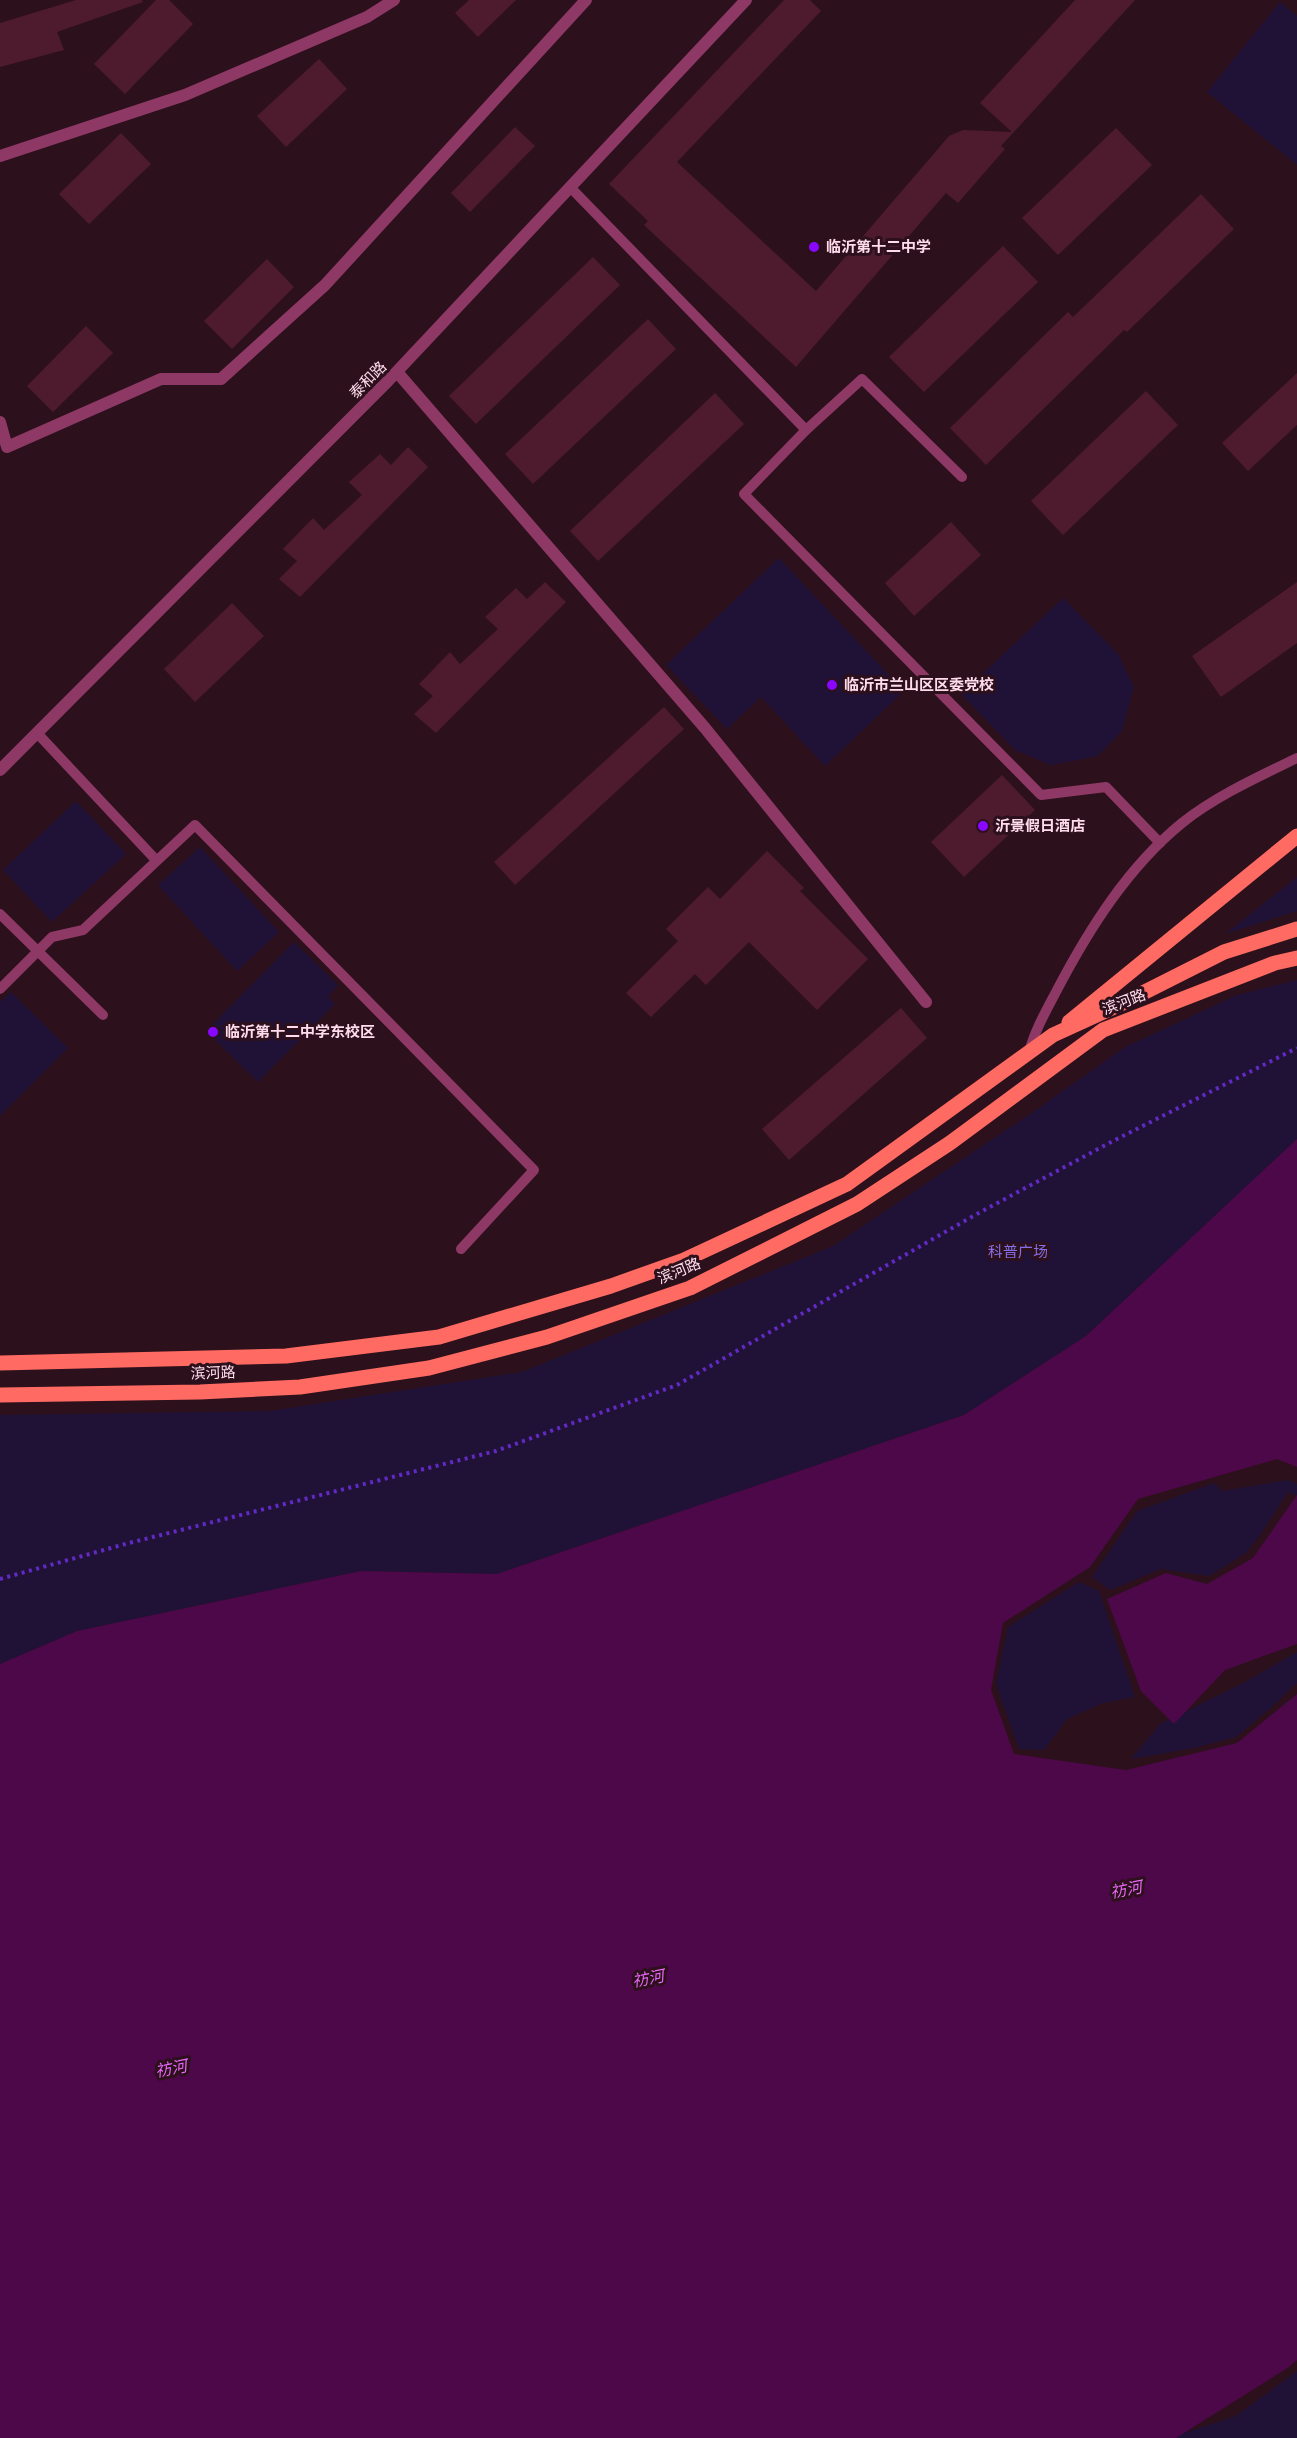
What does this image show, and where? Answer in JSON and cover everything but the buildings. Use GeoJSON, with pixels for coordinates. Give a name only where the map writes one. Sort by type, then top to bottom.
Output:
{"type":"FeatureCollection","features":[{"type":"Feature","properties":{"kind":"main road"},"geometry":{"type":"LineString","coordinates":[[1053,1035],[1297,836]]}},
{"type":"Feature","properties":{"kind":"main road","name":"滨河路"},"geometry":{"type":"LineString","coordinates":[[0,1363],[286,1356],[439,1336],[611,1286],[684,1260],[848,1184],[1053,1035],[1224,952],[1297,928]]}},
{"type":"Feature","properties":{"kind":"main road","name":"滨河路"},"geometry":{"type":"LineString","coordinates":[[0,1395],[200,1392],[300,1387],[429,1368],[547,1337],[690,1288],[857,1204],[950,1143],[1103,1030],[1275,963],[1297,958]]}},
{"type":"Feature","properties":{"kind":"street"},"geometry":{"type":"LineString","coordinates":[[0,156],[185,95],[367,16],[394,0]]}},
{"type":"Feature","properties":{"kind":"street"},"geometry":{"type":"LineString","coordinates":[[0,422],[7,447],[161,379],[221,380],[325,285],[586,0]]}},
{"type":"Feature","properties":{"kind":"street","name":"泰和路"},"geometry":{"type":"LineString","coordinates":[[0,770],[397,372],[746,0]]}},
{"type":"Feature","properties":{"kind":"street"},"geometry":{"type":"LineString","coordinates":[[397,372],[705,728],[926,1002]]}},
{"type":"Feature","properties":{"kind":"lane"},"geometry":{"type":"LineString","coordinates":[[570,187],[806,430]]}},
{"type":"Feature","properties":{"kind":"lane"},"geometry":{"type":"LineString","coordinates":[[962,477],[862,379],[806,430],[744,494],[1041,795],[1106,787],[1160,843]]}},
{"type":"Feature","properties":{"kind":"lane"},"geometry":{"type":"LineString","coordinates":[[38,733],[156,860]]}},
{"type":"Feature","properties":{"kind":"lane"},"geometry":{"type":"LineString","coordinates":[[1029,1053],[1035,1033],[1079,948],[1139,862],[1183,822],[1246,782],[1297,758]]}},
{"type":"Feature","properties":{"kind":"lane"},"geometry":{"type":"LineString","coordinates":[[0,989],[52,937],[83,930],[195,825],[534,1170],[462,1249]]}},
{"type":"Feature","properties":{"kind":"lane"},"geometry":{"type":"LineString","coordinates":[[0,914],[103,1015]]}},
{"type":"Feature","properties":{"kind":"path"},"geometry":{"type":"LineString","coordinates":[[0,1580],[140,1540],[496,1451],[677,1385],[975,1215],[1113,1141],[1297,1048]]}},
{"type":"Feature","properties":{"kind":"green space"},"geometry":{"type":"Polygon","coordinates":[[[1280,2],[1297,16],[1297,165],[1207,92],[1280,2]]]}},
{"type":"Feature","properties":{"kind":"green space"},"geometry":{"type":"Polygon","coordinates":[[[779,558],[904,691],[825,766],[761,697],[727,729],[666,665],[779,558]]]}},
{"type":"Feature","properties":{"kind":"green space"},"geometry":{"type":"Polygon","coordinates":[[[1063,598],[1118,654],[1134,687],[1122,731],[1098,756],[1051,765],[1015,750],[961,694],[1063,598]]]}},
{"type":"Feature","properties":{"kind":"green space"},"geometry":{"type":"Polygon","coordinates":[[[76,801],[126,854],[52,922],[3,870],[76,801]]]}},
{"type":"Feature","properties":{"kind":"green space"},"geometry":{"type":"Polygon","coordinates":[[[200,847],[279,932],[237,971],[158,885],[200,847]]]}},
{"type":"Feature","properties":{"kind":"green space"},"geometry":{"type":"Polygon","coordinates":[[[1297,877],[1297,911],[1225,934],[1297,877]]]}},
{"type":"Feature","properties":{"kind":"green space"},"geometry":{"type":"Polygon","coordinates":[[[294,942],[338,985],[328,997],[335,1004],[258,1082],[206,1031],[294,942]]]}},
{"type":"Feature","properties":{"kind":"green space","name":"科普广场"},"geometry":{"type":"Polygon","coordinates":[[[1297,980],[1297,1139],[1086,1336],[964,1415],[497,1574],[361,1571],[77,1631],[0,1664],[0,1415],[270,1411],[522,1372],[833,1246],[1036,1110],[1125,1047],[1237,995],[1297,980]]]}},
{"type":"Feature","properties":{"kind":"green space"},"geometry":{"type":"Polygon","coordinates":[[[11,992],[68,1048],[0,1116],[0,1002],[11,992]]]}},
{"type":"Feature","properties":{"kind":"green space"},"geometry":{"type":"Polygon","coordinates":[[[1288,1480],[1297,1484],[1297,1496],[1288,1492],[1246,1553],[1209,1576],[1161,1569],[1110,1590],[1092,1577],[1137,1511],[1214,1483],[1222,1491],[1288,1480]]]}},
{"type":"Feature","properties":{"kind":"green space"},"geometry":{"type":"Polygon","coordinates":[[[1079,1582],[1099,1591],[1135,1697],[1103,1703],[1067,1719],[1044,1750],[1019,1749],[996,1684],[1008,1627],[1079,1582]]]}},
{"type":"Feature","properties":{"kind":"green space"},"geometry":{"type":"Polygon","coordinates":[[[1297,1652],[1297,1683],[1236,1737],[1194,1748],[1131,1759],[1160,1724],[1243,1683],[1297,1652]]]}},
{"type":"Feature","properties":{"kind":"green space"},"geometry":{"type":"Polygon","coordinates":[[[1297,2371],[1297,2438],[1169,2438],[1236,2416],[1297,2371]]]}},
{"type":"Feature","properties":{"kind":"water","name":"祊河"},"geometry":{"type":"Polygon","coordinates":[[[1297,1139],[1297,1467],[1277,1459],[1138,1499],[1090,1567],[1003,1623],[991,1690],[1014,1754],[1126,1770],[1237,1743],[1297,1694],[1297,2360],[1176,2438],[0,2438],[0,1664],[77,1631],[361,1571],[497,1574],[964,1415],[1086,1336],[1297,1139]]]}},
{"type":"Feature","properties":{"kind":"water"},"geometry":{"type":"Polygon","coordinates":[[[1297,1495],[1297,1644],[1225,1670],[1174,1724],[1141,1691],[1107,1599],[1166,1573],[1207,1584],[1253,1558],[1297,1495]]]}},
{"type":"Feature","properties":{"kind":"place","name":"临沂第十二中学"},"geometry":{"type":"Point","coordinates":[814,247]}},
{"type":"Feature","properties":{"kind":"place","name":"临沂市兰山区区委党校"},"geometry":{"type":"Point","coordinates":[832,685]}},
{"type":"Feature","properties":{"kind":"place","name":"沂景假日酒店"},"geometry":{"type":"Point","coordinates":[983,826]}},
{"type":"Feature","properties":{"kind":"place","name":"临沂第十二中学东校区"},"geometry":{"type":"Point","coordinates":[213,1032]}}]}
